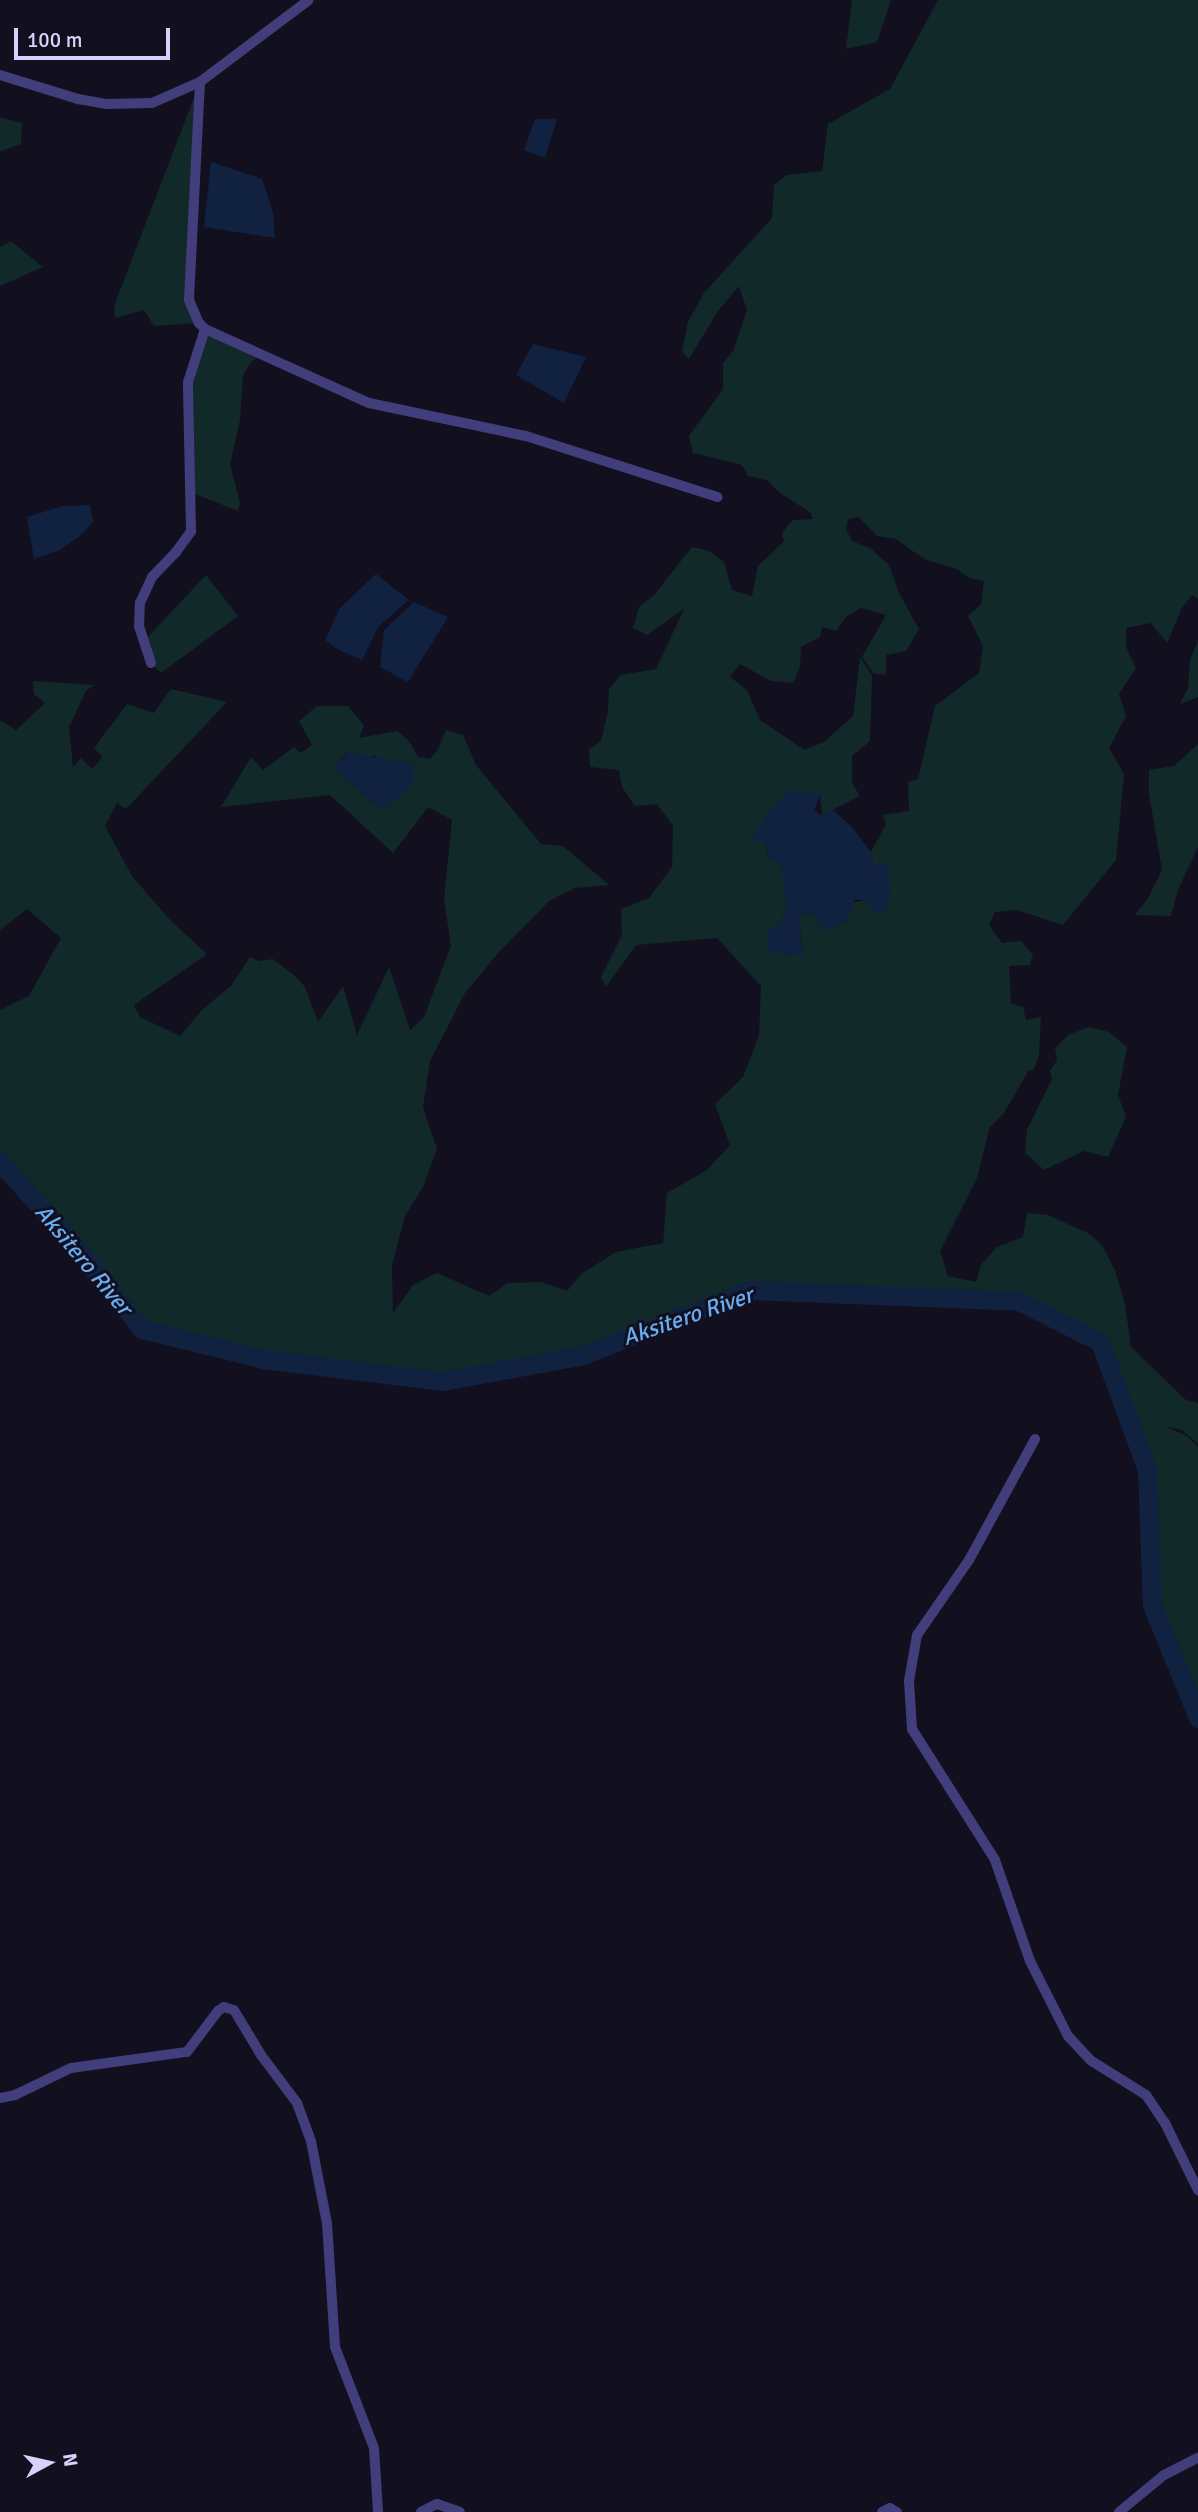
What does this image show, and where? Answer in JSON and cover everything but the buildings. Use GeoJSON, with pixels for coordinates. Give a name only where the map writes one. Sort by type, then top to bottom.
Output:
{"type":"FeatureCollection","features":[{"type":"Feature","properties":{"kind":"street"},"geometry":{"type":"LineString","coordinates":[[0,75],[78,99],[135,105],[168,98],[200,82],[309,0]]}},
{"type":"Feature","properties":{"kind":"street"},"geometry":{"type":"LineString","coordinates":[[200,82],[189,300],[195,317],[205,328],[369,402],[526,436],[717,497]]}},
{"type":"Feature","properties":{"kind":"street"},"geometry":{"type":"LineString","coordinates":[[151,663],[139,627],[140,603],[152,576],[191,531],[188,382],[205,328]]}},
{"type":"Feature","properties":{"kind":"street"},"geometry":{"type":"LineString","coordinates":[[1035,1439],[962,1572],[917,1635],[909,1681],[912,1729],[995,1860],[1030,1961],[1068,2036],[1090,2060],[1139,2089],[1151,2101],[1198,2190]]}},
{"type":"Feature","properties":{"kind":"street"},"geometry":{"type":"LineString","coordinates":[[0,2098],[15,2095],[71,2067],[187,2052],[218,2011],[224,2007],[234,2010],[261,2055],[297,2103],[312,2141],[327,2222],[335,2347],[374,2448],[378,2512]]}},
{"type":"Feature","properties":{"kind":"street"},"geometry":{"type":"LineString","coordinates":[[1119,2512],[1164,2475],[1196,2462]]}},
{"type":"Feature","properties":{"kind":"street"},"geometry":{"type":"LineString","coordinates":[[421,2512],[437,2504],[460,2512]]}},
{"type":"Feature","properties":{"kind":"street"},"geometry":{"type":"LineString","coordinates":[[882,2512],[890,2508],[897,2512]]}},
{"type":"Feature","properties":{"kind":"green space"},"geometry":{"type":"Polygon","coordinates":[[[852,0],[891,0],[877,42],[846,49],[852,0]]]}},
{"type":"Feature","properties":{"kind":"green space"},"geometry":{"type":"Polygon","coordinates":[[[938,0],[1198,0],[1198,599],[1192,595],[1182,608],[1167,643],[1151,623],[1126,628],[1126,647],[1136,668],[1119,694],[1126,716],[1109,748],[1124,774],[1116,860],[1063,925],[1017,910],[995,912],[989,925],[1002,943],[1021,941],[1033,955],[1030,965],[1009,966],[1011,1003],[1023,1007],[1026,1020],[1041,1017],[1039,1056],[1033,1071],[1029,1070],[1004,1113],[990,1127],[977,1178],[940,1251],[948,1276],[976,1282],[981,1265],[997,1247],[1023,1237],[1027,1213],[1048,1215],[1088,1233],[1102,1245],[1115,1270],[1125,1304],[1131,1347],[1186,1400],[1198,1403],[1198,1444],[1182,1430],[1164,1426],[1187,1436],[1198,1447],[1198,1718],[1152,1605],[1147,1470],[1100,1342],[1019,1301],[750,1290],[583,1355],[443,1381],[263,1359],[142,1329],[6,1160],[0,1162],[0,1010],[29,996],[61,938],[27,909],[0,930],[0,720],[16,730],[45,703],[34,694],[33,681],[94,685],[86,691],[69,727],[73,767],[81,758],[92,769],[103,757],[94,748],[127,704],[154,713],[171,689],[227,702],[126,809],[117,803],[105,826],[132,876],[170,920],[207,954],[134,1005],[140,1017],[180,1036],[203,1009],[231,986],[250,957],[259,961],[273,959],[295,976],[305,987],[318,1022],[343,986],[357,1035],[389,967],[410,1030],[424,1017],[451,946],[444,899],[452,820],[428,807],[393,853],[330,795],[221,807],[251,757],[263,770],[294,747],[300,753],[312,745],[299,721],[317,706],[348,706],[364,726],[359,738],[397,731],[409,741],[418,757],[430,759],[437,751],[446,730],[463,735],[476,765],[541,844],[563,846],[609,885],[575,888],[549,901],[499,952],[465,993],[430,1061],[423,1107],[437,1149],[423,1187],[405,1216],[392,1265],[393,1313],[413,1285],[437,1273],[489,1296],[508,1283],[541,1282],[567,1291],[581,1274],[616,1252],[663,1243],[667,1193],[707,1170],[730,1145],[715,1104],[743,1077],[759,1035],[761,986],[717,938],[636,945],[606,987],[601,977],[622,935],[621,909],[649,898],[672,867],[673,826],[657,804],[635,806],[622,787],[619,770],[590,767],[589,749],[601,741],[608,711],[609,689],[621,675],[656,669],[684,609],[647,635],[633,628],[639,607],[654,595],[692,547],[709,551],[724,562],[732,590],[752,596],[758,566],[784,541],[782,534],[787,526],[793,520],[813,519],[810,512],[780,493],[767,480],[748,476],[742,465],[693,453],[689,436],[723,389],[723,363],[733,351],[747,310],[739,286],[718,311],[689,359],[682,352],[688,322],[704,293],[772,218],[774,185],[787,175],[822,171],[828,124],[890,89],[938,0]],[[859,517],[848,519],[846,529],[852,541],[870,548],[889,565],[899,593],[919,629],[906,651],[886,655],[886,675],[873,673],[862,657],[886,615],[861,608],[846,617],[836,631],[822,627],[820,637],[801,647],[800,667],[793,683],[771,681],[740,664],[730,677],[747,690],[760,720],[804,750],[824,742],[853,716],[860,657],[872,676],[870,741],[852,756],[852,783],[860,796],[822,815],[820,795],[752,839],[765,843],[767,856],[782,866],[786,908],[781,923],[803,953],[798,915],[865,900],[874,868],[871,852],[886,824],[882,815],[909,811],[908,782],[918,779],[935,706],[979,673],[983,646],[968,616],[981,604],[984,581],[969,578],[957,569],[924,559],[896,539],[877,536],[859,517]],[[347,752],[334,768],[381,810],[376,756],[356,756],[347,752]]]}},
{"type":"Feature","properties":{"kind":"green space"},"geometry":{"type":"Polygon","coordinates":[[[200,82],[189,300],[199,323],[154,326],[144,310],[115,318],[114,306],[200,82]]]}},
{"type":"Feature","properties":{"kind":"green space"},"geometry":{"type":"Polygon","coordinates":[[[0,117],[22,123],[21,144],[1,151],[0,155],[0,117]]]}},
{"type":"Feature","properties":{"kind":"green space"},"geometry":{"type":"Polygon","coordinates":[[[11,241],[43,267],[0,286],[0,247],[11,241]]]}},
{"type":"Feature","properties":{"kind":"green space"},"geometry":{"type":"Polygon","coordinates":[[[205,329],[262,355],[252,361],[243,375],[240,420],[230,464],[240,502],[238,511],[190,492],[188,382],[205,329]]]}},
{"type":"Feature","properties":{"kind":"green space"},"geometry":{"type":"Polygon","coordinates":[[[206,575],[238,616],[161,673],[151,663],[144,641],[206,575]]]}},
{"type":"Feature","properties":{"kind":"green space"},"geometry":{"type":"Polygon","coordinates":[[[1198,641],[1198,697],[1180,704],[1188,688],[1190,660],[1198,641]]]}},
{"type":"Feature","properties":{"kind":"green space"},"geometry":{"type":"Polygon","coordinates":[[[1198,744],[1198,847],[1178,890],[1171,916],[1135,915],[1148,898],[1162,870],[1149,794],[1149,770],[1174,766],[1198,744]]]}},
{"type":"Feature","properties":{"kind":"green space"},"geometry":{"type":"Polygon","coordinates":[[[1089,1027],[1109,1032],[1127,1047],[1118,1095],[1126,1117],[1108,1157],[1084,1151],[1044,1170],[1025,1153],[1027,1130],[1052,1079],[1050,1071],[1057,1060],[1055,1048],[1068,1035],[1089,1027]]]}},
{"type":"Feature","properties":{"kind":"water"},"geometry":{"type":"Polygon","coordinates":[[[535,119],[557,119],[545,158],[524,150],[535,119]]]}},
{"type":"Feature","properties":{"kind":"water"},"geometry":{"type":"Polygon","coordinates":[[[211,162],[262,179],[273,212],[275,238],[204,227],[211,162]]]}},
{"type":"Feature","properties":{"kind":"water"},"geometry":{"type":"Polygon","coordinates":[[[533,344],[586,357],[564,403],[516,375],[533,344]]]}},
{"type":"Feature","properties":{"kind":"water"},"geometry":{"type":"Polygon","coordinates":[[[90,505],[93,522],[79,537],[60,550],[34,559],[27,517],[63,506],[90,505]]]}},
{"type":"Feature","properties":{"kind":"water"},"geometry":{"type":"Polygon","coordinates":[[[376,574],[409,600],[379,626],[362,660],[339,650],[325,640],[340,608],[376,574]]]}},
{"type":"Feature","properties":{"kind":"water"},"geometry":{"type":"Polygon","coordinates":[[[414,602],[448,617],[408,682],[380,667],[384,630],[414,602]]]}},
{"type":"Feature","properties":{"kind":"water"},"geometry":{"type":"Polygon","coordinates":[[[348,752],[413,764],[414,778],[408,791],[381,810],[334,768],[348,752]]]}},
{"type":"Feature","properties":{"kind":"water"},"geometry":{"type":"Polygon","coordinates":[[[790,790],[820,795],[814,811],[822,815],[833,810],[852,827],[871,852],[874,868],[880,861],[889,867],[890,892],[887,909],[875,914],[865,900],[855,900],[848,921],[824,931],[810,912],[798,915],[803,953],[788,955],[768,950],[767,932],[781,923],[786,908],[782,866],[767,856],[765,843],[751,839],[770,810],[790,790]]]}},
{"type":"Feature","properties":{"kind":"waterway","name":"Aksitero River"},"geometry":{"type":"LineString","coordinates":[[0,1162],[63,1232],[142,1329],[263,1359],[443,1381],[583,1355],[750,1290],[1019,1301],[1100,1342],[1147,1470],[1152,1605],[1198,1718]]}}]}
